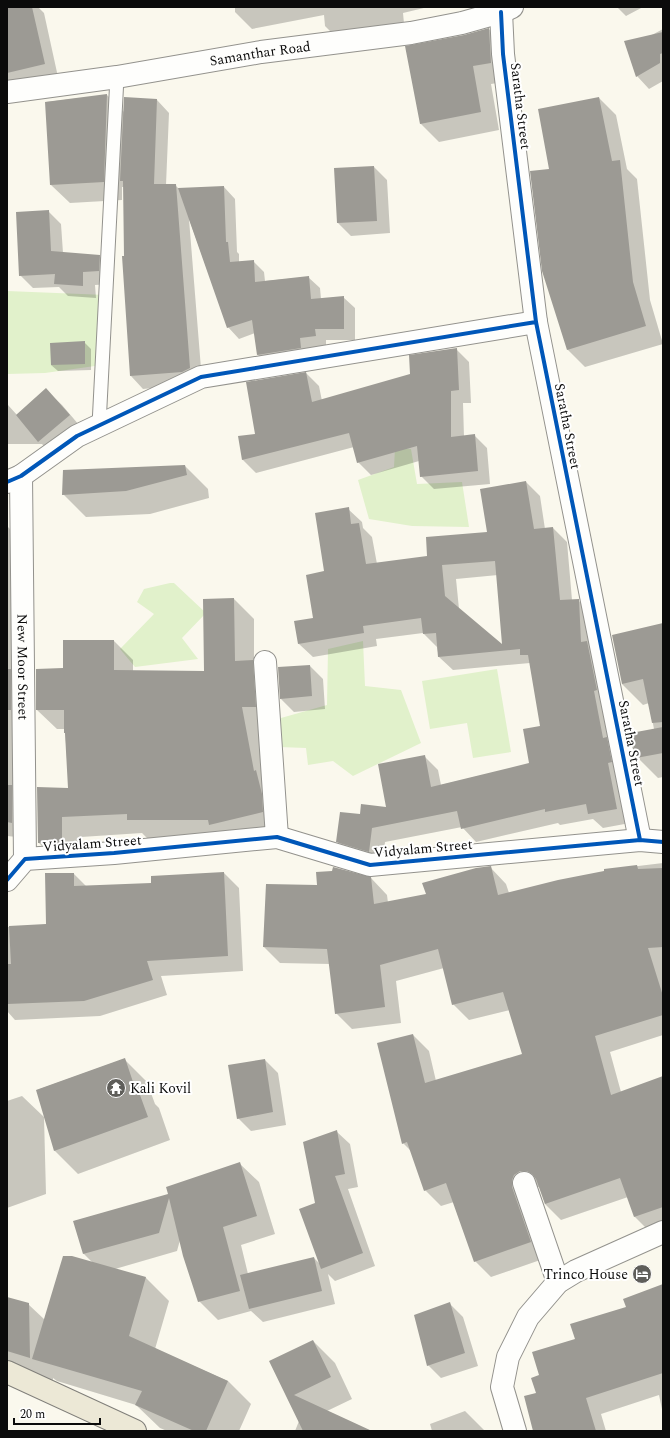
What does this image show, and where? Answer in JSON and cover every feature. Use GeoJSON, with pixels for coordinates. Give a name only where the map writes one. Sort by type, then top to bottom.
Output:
{"type":"FeatureCollection","features":[{"type":"Feature","properties":{"kind":"main road"},"geometry":{"type":"LineString","coordinates":[[7,1372],[135,1431]]}},
{"type":"Feature","properties":{"kind":"street","name":"Samanthar Road"},"geometry":{"type":"LineString","coordinates":[[7,92],[117,77],[261,52],[411,33],[462,23],[506,10]]}},
{"type":"Feature","properties":{"kind":"street","name":"Saratha Street"},"geometry":{"type":"LineString","coordinates":[[506,10],[503,54],[536,322],[640,840]]}},
{"type":"Feature","properties":{"kind":"street"},"geometry":{"type":"LineString","coordinates":[[14,479],[77,436],[201,377],[536,322]]}},
{"type":"Feature","properties":{"kind":"street","name":"New Moor Street"},"geometry":{"type":"LineString","coordinates":[[14,479],[25,859]]}},
{"type":"Feature","properties":{"kind":"street"},"geometry":{"type":"LineString","coordinates":[[265,662],[277,837]]}},
{"type":"Feature","properties":{"kind":"street","name":"Vidyalam Street"},"geometry":{"type":"LineString","coordinates":[[7,880],[25,859],[114,853],[277,837],[370,865],[640,840],[663,842]]}},
{"type":"Feature","properties":{"kind":"street"},"geometry":{"type":"LineString","coordinates":[[524,1183],[558,1282]]}},
{"type":"Feature","properties":{"kind":"street"},"geometry":{"type":"LineString","coordinates":[[515,1431],[502,1387],[508,1357],[528,1317],[558,1282],[576,1271],[663,1232]]}},
{"type":"Feature","properties":{"kind":"lane"},"geometry":{"type":"LineString","coordinates":[[99,425],[117,77]]}},
{"type":"Feature","properties":{"kind":"green space"},"geometry":{"type":"Polygon","coordinates":[[[7,291],[106,295],[102,365],[45,373],[7,374],[7,291]]]}},
{"type":"Feature","properties":{"kind":"green space"},"geometry":{"type":"Polygon","coordinates":[[[395,448],[411,449],[417,484],[462,482],[469,527],[412,526],[369,519],[358,480],[394,467],[395,448]]]}},
{"type":"Feature","properties":{"kind":"green space"},"geometry":{"type":"Polygon","coordinates":[[[174,583],[206,613],[182,638],[198,659],[135,667],[120,649],[154,614],[137,602],[144,589],[174,583]]]}},
{"type":"Feature","properties":{"kind":"green space"},"geometry":{"type":"Polygon","coordinates":[[[363,641],[365,686],[401,690],[421,743],[353,776],[333,761],[308,765],[306,748],[279,747],[281,718],[327,705],[328,649],[363,641]]]}},
{"type":"Feature","properties":{"kind":"green space"},"geometry":{"type":"Polygon","coordinates":[[[497,669],[511,752],[473,758],[467,723],[430,729],[422,681],[497,669]]]}},
{"type":"Feature","properties":{"kind":"building"},"geometry":{"type":"Polygon","coordinates":[[[7,7],[32,7],[45,64],[7,73],[7,7]]]}},
{"type":"Feature","properties":{"kind":"building"},"geometry":{"type":"Polygon","coordinates":[[[489,28],[491,63],[473,66],[481,112],[420,124],[405,46],[464,35],[489,28]]]}},
{"type":"Feature","properties":{"kind":"building"},"geometry":{"type":"Polygon","coordinates":[[[663,32],[663,53],[660,54],[660,63],[636,77],[624,41],[663,32]]]}},
{"type":"Feature","properties":{"kind":"building"},"geometry":{"type":"Polygon","coordinates":[[[107,94],[104,182],[50,185],[45,102],[107,94]]]}},
{"type":"Feature","properties":{"kind":"building"},"geometry":{"type":"Polygon","coordinates":[[[124,97],[157,99],[154,184],[176,184],[190,368],[182,372],[130,376],[122,256],[124,256],[123,181],[120,181],[124,97]]]}},
{"type":"Feature","properties":{"kind":"building"},"geometry":{"type":"Polygon","coordinates":[[[599,97],[612,161],[620,160],[633,282],[646,326],[567,350],[542,271],[530,171],[549,169],[538,109],[599,97]]]}},
{"type":"Feature","properties":{"kind":"building"},"geometry":{"type":"Polygon","coordinates":[[[374,166],[377,221],[337,223],[334,168],[374,166]]]}},
{"type":"Feature","properties":{"kind":"building"},"geometry":{"type":"Polygon","coordinates":[[[224,186],[226,242],[228,242],[230,262],[254,260],[255,282],[309,276],[311,299],[344,296],[344,329],[315,329],[316,336],[300,338],[301,348],[257,355],[252,320],[227,328],[178,188],[224,186]]]}},
{"type":"Feature","properties":{"kind":"building"},"geometry":{"type":"Polygon","coordinates":[[[49,210],[51,251],[100,255],[99,271],[83,272],[83,286],[54,284],[55,274],[19,276],[16,212],[49,210]]]}},
{"type":"Feature","properties":{"kind":"building"},"geometry":{"type":"Polygon","coordinates":[[[85,341],[85,364],[51,365],[50,343],[85,341]]]}},
{"type":"Feature","properties":{"kind":"building"},"geometry":{"type":"Polygon","coordinates":[[[457,348],[459,390],[451,391],[451,437],[475,434],[478,471],[420,477],[417,446],[357,463],[349,433],[242,460],[238,436],[255,434],[246,382],[306,372],[312,402],[410,374],[409,355],[457,348]]]}},
{"type":"Feature","properties":{"kind":"building"},"geometry":{"type":"Polygon","coordinates":[[[46,388],[70,415],[38,442],[16,415],[46,388]]]}},
{"type":"Feature","properties":{"kind":"building"},"geometry":{"type":"Polygon","coordinates":[[[185,465],[187,475],[126,491],[62,495],[63,470],[185,465]]]}},
{"type":"Feature","properties":{"kind":"building"},"geometry":{"type":"Polygon","coordinates":[[[526,481],[534,529],[553,527],[560,600],[579,599],[581,642],[587,641],[597,690],[594,691],[603,738],[607,737],[612,762],[608,763],[617,809],[588,814],[586,804],[545,812],[545,809],[461,829],[457,811],[372,828],[369,852],[336,842],[340,812],[360,814],[361,804],[386,807],[378,764],[425,755],[431,787],[529,763],[523,729],[540,726],[528,655],[520,655],[520,649],[438,657],[436,633],[423,634],[421,618],[363,626],[364,633],[298,644],[294,621],[313,618],[306,575],[324,571],[315,513],[349,507],[351,524],[359,523],[366,564],[427,556],[426,537],[487,532],[480,489],[526,481]],[[495,561],[442,565],[445,596],[502,644],[495,561]]]}},
{"type":"Feature","properties":{"kind":"building"},"geometry":{"type":"Polygon","coordinates":[[[234,598],[235,661],[253,660],[256,707],[242,707],[254,771],[256,770],[262,794],[263,812],[209,825],[208,820],[127,820],[127,814],[62,817],[62,843],[38,843],[37,787],[68,788],[64,710],[36,710],[36,669],[63,668],[63,640],[114,640],[114,670],[204,671],[203,599],[234,598]]]}},
{"type":"Feature","properties":{"kind":"building"},"geometry":{"type":"Polygon","coordinates":[[[663,623],[663,722],[652,723],[643,679],[622,684],[612,635],[663,623]]]}},
{"type":"Feature","properties":{"kind":"building"},"geometry":{"type":"Polygon","coordinates":[[[310,665],[312,696],[280,699],[278,667],[310,665]]]}},
{"type":"Feature","properties":{"kind":"building"},"geometry":{"type":"Polygon","coordinates":[[[7,669],[11,669],[11,710],[7,710],[7,669]]]}},
{"type":"Feature","properties":{"kind":"building"},"geometry":{"type":"Polygon","coordinates":[[[663,727],[663,753],[636,758],[631,733],[663,727]]]}},
{"type":"Feature","properties":{"kind":"building"},"geometry":{"type":"Polygon","coordinates":[[[7,785],[12,785],[12,823],[7,822],[7,785]]]}},
{"type":"Feature","properties":{"kind":"building"},"geometry":{"type":"Polygon","coordinates":[[[637,865],[638,869],[663,868],[663,947],[648,948],[663,996],[663,1015],[595,1036],[611,1095],[663,1076],[663,1207],[634,1217],[620,1178],[545,1204],[536,1179],[527,1171],[520,1171],[514,1175],[512,1187],[531,1242],[474,1262],[446,1183],[424,1191],[407,1142],[402,1144],[377,1043],[413,1034],[425,1083],[522,1054],[503,992],[452,1005],[438,949],[380,965],[385,1007],[335,1014],[327,949],[263,947],[266,884],[317,885],[316,872],[332,871],[333,867],[371,877],[374,904],[426,894],[422,883],[476,868],[491,866],[498,895],[558,880],[604,871],[604,869],[637,865]]]}},
{"type":"Feature","properties":{"kind":"building"},"geometry":{"type":"Polygon","coordinates":[[[224,872],[228,956],[147,961],[153,980],[84,1001],[7,1004],[7,964],[11,964],[9,926],[46,924],[45,873],[74,873],[74,886],[151,883],[151,876],[224,872]]]}},
{"type":"Feature","properties":{"kind":"building","name":"Kali Kovil"},"geometry":{"type":"Polygon","coordinates":[[[125,1058],[134,1085],[136,1084],[148,1117],[54,1151],[36,1090],[125,1058]]]}},
{"type":"Feature","properties":{"kind":"building"},"geometry":{"type":"Polygon","coordinates":[[[265,1059],[273,1112],[237,1119],[228,1065],[265,1059]]]}},
{"type":"Feature","properties":{"kind":"building"},"geometry":{"type":"Polygon","coordinates":[[[337,1130],[345,1174],[335,1176],[363,1253],[321,1269],[299,1209],[315,1203],[303,1142],[337,1130]]]}},
{"type":"Feature","properties":{"kind":"building"},"geometry":{"type":"Polygon","coordinates":[[[240,1162],[257,1216],[223,1227],[240,1291],[198,1302],[183,1256],[169,1198],[159,1233],[83,1254],[73,1221],[168,1194],[166,1187],[240,1162]]]}},
{"type":"Feature","properties":{"kind":"building"},"geometry":{"type":"Polygon","coordinates":[[[63,1256],[72,1256],[146,1277],[129,1336],[228,1381],[206,1431],[194,1431],[135,1405],[142,1391],[32,1359],[63,1256]]]}},
{"type":"Feature","properties":{"kind":"building"},"geometry":{"type":"Polygon","coordinates":[[[314,1257],[322,1291],[249,1309],[240,1275],[314,1257]]]}},
{"type":"Feature","properties":{"kind":"building"},"geometry":{"type":"Polygon","coordinates":[[[663,1284],[663,1373],[586,1398],[596,1431],[533,1431],[524,1396],[536,1393],[531,1378],[539,1375],[532,1352],[575,1339],[570,1324],[626,1307],[623,1299],[663,1284]]]}},
{"type":"Feature","properties":{"kind":"building"},"geometry":{"type":"Polygon","coordinates":[[[7,1297],[29,1303],[30,1358],[7,1351],[7,1297]]]}},
{"type":"Feature","properties":{"kind":"building"},"geometry":{"type":"Polygon","coordinates":[[[450,1302],[465,1353],[427,1366],[414,1315],[450,1302]]]}},
{"type":"Feature","properties":{"kind":"building"},"geometry":{"type":"Polygon","coordinates":[[[313,1340],[331,1377],[294,1395],[372,1431],[303,1431],[269,1361],[313,1340]]]}},
{"type":"Feature","properties":{"kind":"cycle path"},"geometry":{"type":"LineString","coordinates":[[501,12],[503,54],[536,322],[640,840]]}},
{"type":"Feature","properties":{"kind":"cycle path"},"geometry":{"type":"LineString","coordinates":[[7,482],[21,476],[77,436],[201,377],[536,322]]}},
{"type":"Feature","properties":{"kind":"cycle path"},"geometry":{"type":"LineString","coordinates":[[7,880],[25,859],[114,853],[277,837],[370,865],[640,840],[663,842]]}},
{"type":"Feature","properties":{"kind":"place","name":"Kali Kovil"},"geometry":{"type":"Point","coordinates":[116,1088]}},
{"type":"Feature","properties":{"kind":"place","name":"Trinco House"},"geometry":{"type":"Point","coordinates":[642,1274]}}]}
